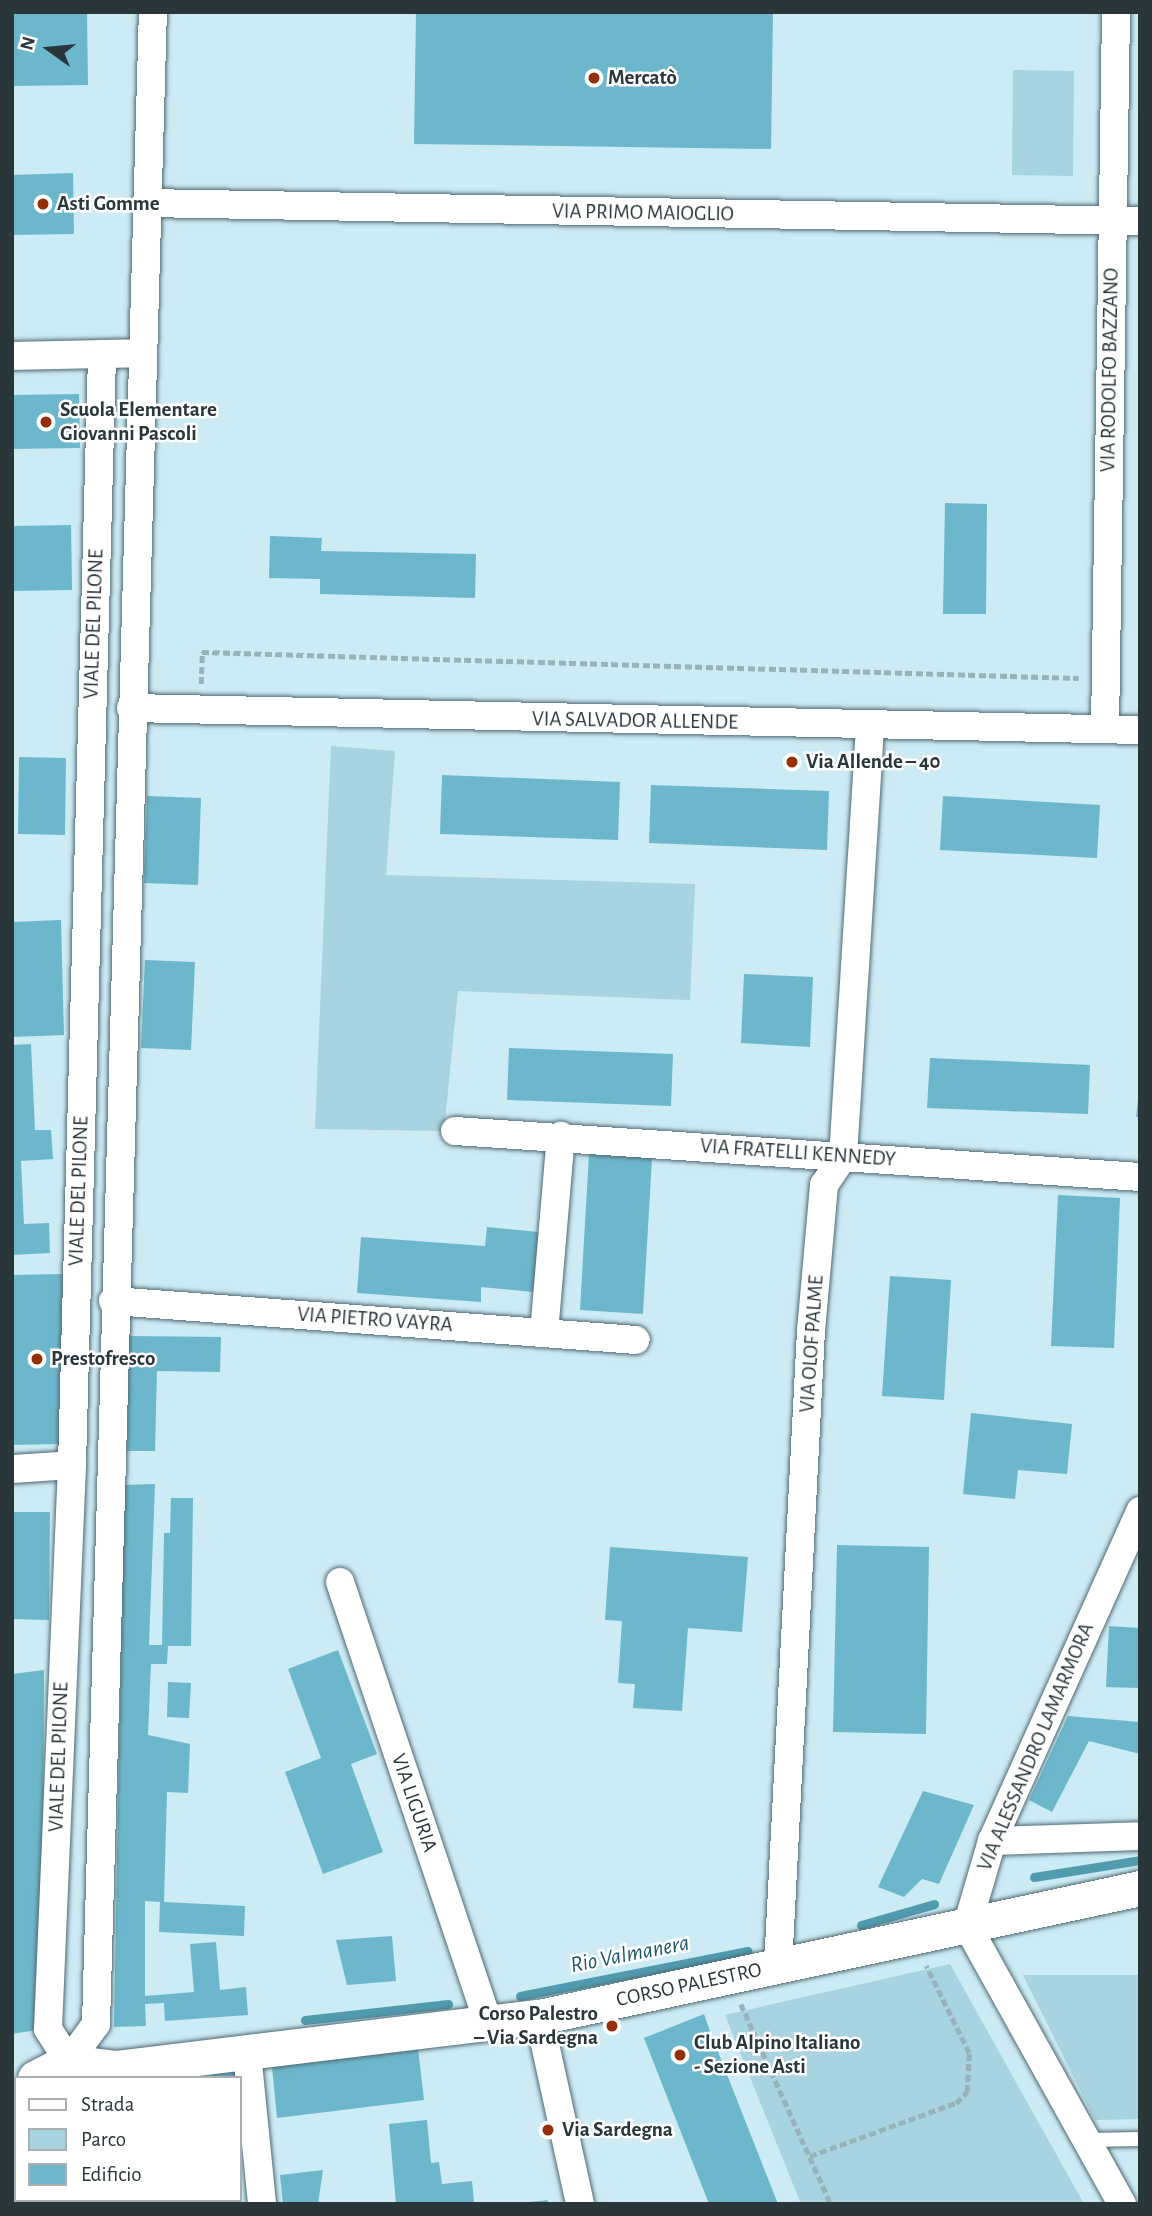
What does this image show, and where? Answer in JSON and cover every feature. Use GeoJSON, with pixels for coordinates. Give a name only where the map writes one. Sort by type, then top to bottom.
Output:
{"type":"FeatureCollection","features":[{"type":"Feature","properties":{"kind":"street","name":"VIALE DEL PILONE"},"geometry":{"type":"LineString","coordinates":[[68,2072],[96,2024],[113,1301],[153,12]]}},
{"type":"Feature","properties":{"kind":"street","name":"VIA RODOLFO BAZZANO"},"geometry":{"type":"LineString","coordinates":[[1105,729],[1116,12]]}},
{"type":"Feature","properties":{"kind":"street","name":"VIA PRIMO MAIOGLIO"},"geometry":{"type":"LineString","coordinates":[[146,203],[1140,221]]}},
{"type":"Feature","properties":{"kind":"street"},"geometry":{"type":"LineString","coordinates":[[12,356],[141,353]]}},
{"type":"Feature","properties":{"kind":"street","name":"VIALE DEL PILONE"},"geometry":{"type":"LineString","coordinates":[[68,2072],[48,2028],[72,1465],[102,354]]}},
{"type":"Feature","properties":{"kind":"street","name":"VIA SALVADOR ALLENDE"},"geometry":{"type":"LineString","coordinates":[[131,708],[870,727],[1140,730]]}},
{"type":"Feature","properties":{"kind":"street","name":"VIA OLOF PALME"},"geometry":{"type":"LineString","coordinates":[[778,1967],[812,1318],[824,1185],[843,1157],[870,727]]}},
{"type":"Feature","properties":{"kind":"street","name":"VIA FRATELLI KENNEDY"},"geometry":{"type":"LineString","coordinates":[[455,1131],[561,1136],[1140,1177]]}},
{"type":"Feature","properties":{"kind":"street"},"geometry":{"type":"LineString","coordinates":[[544,1333],[561,1136]]}},
{"type":"Feature","properties":{"kind":"street","name":"VIA PIETRO VAYRA"},"geometry":{"type":"LineString","coordinates":[[113,1301],[636,1340]]}},
{"type":"Feature","properties":{"kind":"street"},"geometry":{"type":"LineString","coordinates":[[12,1469],[72,1465]]}},
{"type":"Feature","properties":{"kind":"street","name":"VIA ALESSANDRO LAMARMORA"},"geometry":{"type":"LineString","coordinates":[[967,1926],[992,1842],[1140,1511]]}},
{"type":"Feature","properties":{"kind":"street","name":"VIA LIGURIA"},"geometry":{"type":"LineString","coordinates":[[340,1582],[489,2024]]}},
{"type":"Feature","properties":{"kind":"street"},"geometry":{"type":"LineString","coordinates":[[992,1842],[1140,1836]]}},
{"type":"Feature","properties":{"kind":"street","name":"CORSO PALESTRO"},"geometry":{"type":"LineString","coordinates":[[68,2072],[539,2017],[1140,1888]]}},
{"type":"Feature","properties":{"kind":"street"},"geometry":{"type":"LineString","coordinates":[[967,1926],[1122,2204]]}},
{"type":"Feature","properties":{"kind":"street"},"geometry":{"type":"LineString","coordinates":[[539,2017],[580,2204]]}},
{"type":"Feature","properties":{"kind":"street"},"geometry":{"type":"LineString","coordinates":[[247,2053],[262,2204]]}},
{"type":"Feature","properties":{"kind":"street"},"geometry":{"type":"LineString","coordinates":[[46,2076],[68,2072]]}},
{"type":"Feature","properties":{"kind":"lane"},"geometry":{"type":"LineString","coordinates":[[1087,2140],[1140,2139]]}},
{"type":"Feature","properties":{"kind":"path"},"geometry":{"type":"LineString","coordinates":[[200,710],[202,652],[1083,678]]}},
{"type":"Feature","properties":{"kind":"path"},"geometry":{"type":"LineString","coordinates":[[810,2156],[956,2103],[967,2092],[969,2053],[915,1937]]}},
{"type":"Feature","properties":{"kind":"path"},"geometry":{"type":"LineString","coordinates":[[729,1977],[831,2204]]}},
{"type":"Feature","properties":{"kind":"green space"},"geometry":{"type":"Polygon","coordinates":[[[1013,70],[1074,71],[1073,176],[1012,175],[1013,70]]]}},
{"type":"Feature","properties":{"kind":"green space"},"geometry":{"type":"Polygon","coordinates":[[[331,746],[395,751],[386,875],[695,884],[690,1000],[458,991],[444,1131],[315,1129],[331,746]]]}},
{"type":"Feature","properties":{"kind":"green space"},"geometry":{"type":"Polygon","coordinates":[[[950,1964],[1084,2204],[801,2204],[725,2015],[950,1964]]]}},
{"type":"Feature","properties":{"kind":"green space"},"geometry":{"type":"Polygon","coordinates":[[[1023,1975],[1140,1975],[1140,2119],[1095,2120],[1023,1975]]]}},
{"type":"Feature","properties":{"kind":"building"},"geometry":{"type":"Polygon","coordinates":[[[12,12],[87,12],[88,85],[12,86],[12,12]]]}},
{"type":"Feature","properties":{"kind":"building","name":"Mercatò"},"geometry":{"type":"Polygon","coordinates":[[[416,12],[773,12],[771,149],[414,144],[416,12]]]}},
{"type":"Feature","properties":{"kind":"building","name":"Asti Gomme"},"geometry":{"type":"Polygon","coordinates":[[[73,173],[74,234],[12,235],[12,175],[73,173]]]}},
{"type":"Feature","properties":{"kind":"building","name":"Scuola Elementare Giovanni Pascoli"},"geometry":{"type":"Polygon","coordinates":[[[79,394],[80,448],[12,449],[12,395],[79,394]]]}},
{"type":"Feature","properties":{"kind":"building"},"geometry":{"type":"Polygon","coordinates":[[[945,503],[987,504],[986,614],[943,614],[945,503]]]}},
{"type":"Feature","properties":{"kind":"building"},"geometry":{"type":"Polygon","coordinates":[[[71,525],[72,590],[12,591],[12,526],[71,525]]]}},
{"type":"Feature","properties":{"kind":"building"},"geometry":{"type":"Polygon","coordinates":[[[270,536],[322,538],[321,551],[476,554],[475,598],[320,594],[320,579],[269,578],[270,536]]]}},
{"type":"Feature","properties":{"kind":"building"},"geometry":{"type":"Polygon","coordinates":[[[19,757],[66,758],[65,835],[18,834],[19,757]]]}},
{"type":"Feature","properties":{"kind":"building"},"geometry":{"type":"Polygon","coordinates":[[[442,775],[620,782],[618,840],[440,834],[442,775]]]}},
{"type":"Feature","properties":{"kind":"building"},"geometry":{"type":"Polygon","coordinates":[[[651,785],[829,791],[827,850],[649,843],[651,785]]]}},
{"type":"Feature","properties":{"kind":"building"},"geometry":{"type":"Polygon","coordinates":[[[147,796],[201,798],[198,885],[144,883],[147,796]]]}},
{"type":"Feature","properties":{"kind":"building"},"geometry":{"type":"Polygon","coordinates":[[[943,796],[1100,805],[1097,858],[940,850],[943,796]]]}},
{"type":"Feature","properties":{"kind":"building"},"geometry":{"type":"Polygon","coordinates":[[[61,920],[64,1035],[12,1037],[12,922],[61,920]]]}},
{"type":"Feature","properties":{"kind":"building"},"geometry":{"type":"Polygon","coordinates":[[[145,960],[195,962],[191,1050],[141,1048],[145,960]]]}},
{"type":"Feature","properties":{"kind":"building"},"geometry":{"type":"Polygon","coordinates":[[[744,974],[813,977],[810,1047],[741,1043],[744,974]]]}},
{"type":"Feature","properties":{"kind":"building"},"geometry":{"type":"Polygon","coordinates":[[[31,1044],[35,1130],[51,1130],[53,1159],[21,1161],[24,1224],[49,1223],[50,1253],[12,1255],[12,1045],[31,1044]]]}},
{"type":"Feature","properties":{"kind":"building"},"geometry":{"type":"Polygon","coordinates":[[[509,1048],[673,1054],[671,1106],[507,1100],[509,1048]]]}},
{"type":"Feature","properties":{"kind":"building"},"geometry":{"type":"Polygon","coordinates":[[[930,1058],[1090,1065],[1088,1114],[927,1108],[930,1058]]]}},
{"type":"Feature","properties":{"kind":"building"},"geometry":{"type":"Polygon","coordinates":[[[1138,1100],[1140,1117],[1136,1117],[1138,1100]]]}},
{"type":"Feature","properties":{"kind":"building"},"geometry":{"type":"Polygon","coordinates":[[[589,1154],[652,1158],[643,1314],[580,1310],[589,1154]]]}},
{"type":"Feature","properties":{"kind":"building"},"geometry":{"type":"Polygon","coordinates":[[[1058,1195],[1120,1198],[1114,1348],[1051,1346],[1058,1195]]]}},
{"type":"Feature","properties":{"kind":"building"},"geometry":{"type":"Polygon","coordinates":[[[487,1227],[539,1232],[533,1292],[481,1287],[481,1302],[357,1293],[361,1237],[485,1246],[487,1227]]]}},
{"type":"Feature","properties":{"kind":"building","name":"Prestofresco"},"geometry":{"type":"Polygon","coordinates":[[[63,1274],[59,1444],[12,1445],[12,1275],[63,1274]]]}},
{"type":"Feature","properties":{"kind":"building"},"geometry":{"type":"Polygon","coordinates":[[[890,1276],[951,1280],[944,1400],[882,1396],[890,1276]]]}},
{"type":"Feature","properties":{"kind":"building"},"geometry":{"type":"Polygon","coordinates":[[[129,1336],[221,1337],[220,1372],[157,1371],[155,1451],[127,1451],[129,1336]]]}},
{"type":"Feature","properties":{"kind":"building"},"geometry":{"type":"Polygon","coordinates":[[[971,1413],[1072,1424],[1067,1474],[1018,1470],[1015,1499],[963,1494],[971,1413]]]}},
{"type":"Feature","properties":{"kind":"building"},"geometry":{"type":"Polygon","coordinates":[[[155,1484],[149,1645],[162,1645],[164,1533],[170,1533],[171,1498],[193,1498],[191,1646],[168,1646],[167,1664],[151,1664],[148,1735],[190,1744],[188,1793],[167,1792],[164,1902],[245,1906],[244,1936],[159,1932],[160,1902],[145,1901],[145,1996],[194,1992],[190,1944],[216,1942],[220,1990],[246,1987],[248,2015],[165,2021],[164,2003],[145,2004],[146,2026],[114,2027],[124,1485],[155,1484]]]}},
{"type":"Feature","properties":{"kind":"building"},"geometry":{"type":"Polygon","coordinates":[[[12,1512],[50,1512],[49,1620],[12,1619],[12,1512]]]}},
{"type":"Feature","properties":{"kind":"building"},"geometry":{"type":"Polygon","coordinates":[[[837,1545],[929,1547],[926,1734],[833,1732],[837,1545]]]}},
{"type":"Feature","properties":{"kind":"building"},"geometry":{"type":"Polygon","coordinates":[[[610,1547],[748,1557],[742,1632],[688,1628],[682,1711],[633,1708],[635,1684],[618,1683],[622,1621],[605,1620],[610,1547]]]}},
{"type":"Feature","properties":{"kind":"building"},"geometry":{"type":"Polygon","coordinates":[[[1109,1626],[1140,1628],[1140,1688],[1106,1687],[1109,1626]]]}},
{"type":"Feature","properties":{"kind":"building"},"geometry":{"type":"Polygon","coordinates":[[[338,1650],[377,1754],[351,1764],[383,1852],[323,1874],[285,1772],[321,1758],[288,1669],[338,1650]]]}},
{"type":"Feature","properties":{"kind":"building"},"geometry":{"type":"Polygon","coordinates":[[[44,1670],[42,2029],[12,2034],[12,1674],[44,1670]]]}},
{"type":"Feature","properties":{"kind":"building"},"geometry":{"type":"Polygon","coordinates":[[[168,1682],[191,1683],[189,1718],[167,1717],[168,1682]]]}},
{"type":"Feature","properties":{"kind":"building"},"geometry":{"type":"Polygon","coordinates":[[[1068,1716],[1140,1722],[1140,1754],[1089,1741],[1052,1812],[1029,1800],[1068,1716]]]}},
{"type":"Feature","properties":{"kind":"building"},"geometry":{"type":"Polygon","coordinates":[[[923,1791],[974,1805],[939,1884],[922,1879],[904,1897],[878,1887],[923,1791]]]}},
{"type":"Feature","properties":{"kind":"building"},"geometry":{"type":"Polygon","coordinates":[[[392,1936],[396,1981],[347,1985],[336,1940],[392,1936]]]}},
{"type":"Feature","properties":{"kind":"building"},"geometry":{"type":"Polygon","coordinates":[[[704,2014],[778,2204],[709,2204],[644,2038],[704,2014]]]}},
{"type":"Feature","properties":{"kind":"building"},"geometry":{"type":"Polygon","coordinates":[[[418,2048],[424,2100],[277,2118],[272,2067],[418,2048]]]}},
{"type":"Feature","properties":{"kind":"building"},"geometry":{"type":"Polygon","coordinates":[[[239,2070],[239,2076],[211,2076],[211,2072],[239,2070]]]}},
{"type":"Feature","properties":{"kind":"building"},"geometry":{"type":"Polygon","coordinates":[[[12,2102],[14,2202],[30,2204],[12,2204],[12,2102]]]}},
{"type":"Feature","properties":{"kind":"building"},"geometry":{"type":"Polygon","coordinates":[[[427,2120],[431,2163],[439,2162],[442,2184],[472,2181],[474,2202],[396,2204],[389,2124],[427,2120]]]}},
{"type":"Feature","properties":{"kind":"building"},"geometry":{"type":"Polygon","coordinates":[[[323,2170],[318,2204],[283,2204],[280,2175],[323,2170]]]}},
{"type":"Feature","properties":{"kind":"building"},"geometry":{"type":"Polygon","coordinates":[[[548,2200],[548,2204],[530,2202],[548,2200]]]}},
{"type":"Feature","properties":{"kind":"building"},"geometry":{"type":"Polygon","coordinates":[[[112,2202],[161,2202],[161,2204],[112,2202]]]}},
{"type":"Feature","properties":{"kind":"waterway","name":"Rio Valmanera"},"geometry":{"type":"LineString","coordinates":[[1034,1877],[1140,1860]]}},
{"type":"Feature","properties":{"kind":"waterway","name":"Rio Valmanera"},"geometry":{"type":"LineString","coordinates":[[861,1925],[934,1904]]}},
{"type":"Feature","properties":{"kind":"waterway","name":"Rio Valmanera"},"geometry":{"type":"LineString","coordinates":[[520,1996],[748,1951]]}},
{"type":"Feature","properties":{"kind":"waterway","name":"Rio Valmanera"},"geometry":{"type":"LineString","coordinates":[[305,2020],[448,2004]]}},
{"type":"Feature","properties":{"kind":"place","name":"Mercatò"},"geometry":{"type":"Point","coordinates":[594,78]}},
{"type":"Feature","properties":{"kind":"place","name":"Asti Gomme"},"geometry":{"type":"Point","coordinates":[43,204]}},
{"type":"Feature","properties":{"kind":"place","name":"Scuola Elementare Giovanni Pascoli"},"geometry":{"type":"Point","coordinates":[46,422]}},
{"type":"Feature","properties":{"kind":"place","name":"Via Allende – 40"},"geometry":{"type":"Point","coordinates":[792,762]}},
{"type":"Feature","properties":{"kind":"place","name":"Prestofresco"},"geometry":{"type":"Point","coordinates":[37,1359]}},
{"type":"Feature","properties":{"kind":"place","name":"Corso Palestro – Via Sardegna"},"geometry":{"type":"Point","coordinates":[612,2026]}},
{"type":"Feature","properties":{"kind":"place","name":"Club Alpino Italiano - Sezione Asti"},"geometry":{"type":"Point","coordinates":[680,2055]}},
{"type":"Feature","properties":{"kind":"place","name":"Via Sardegna"},"geometry":{"type":"Point","coordinates":[548,2130]}}]}
